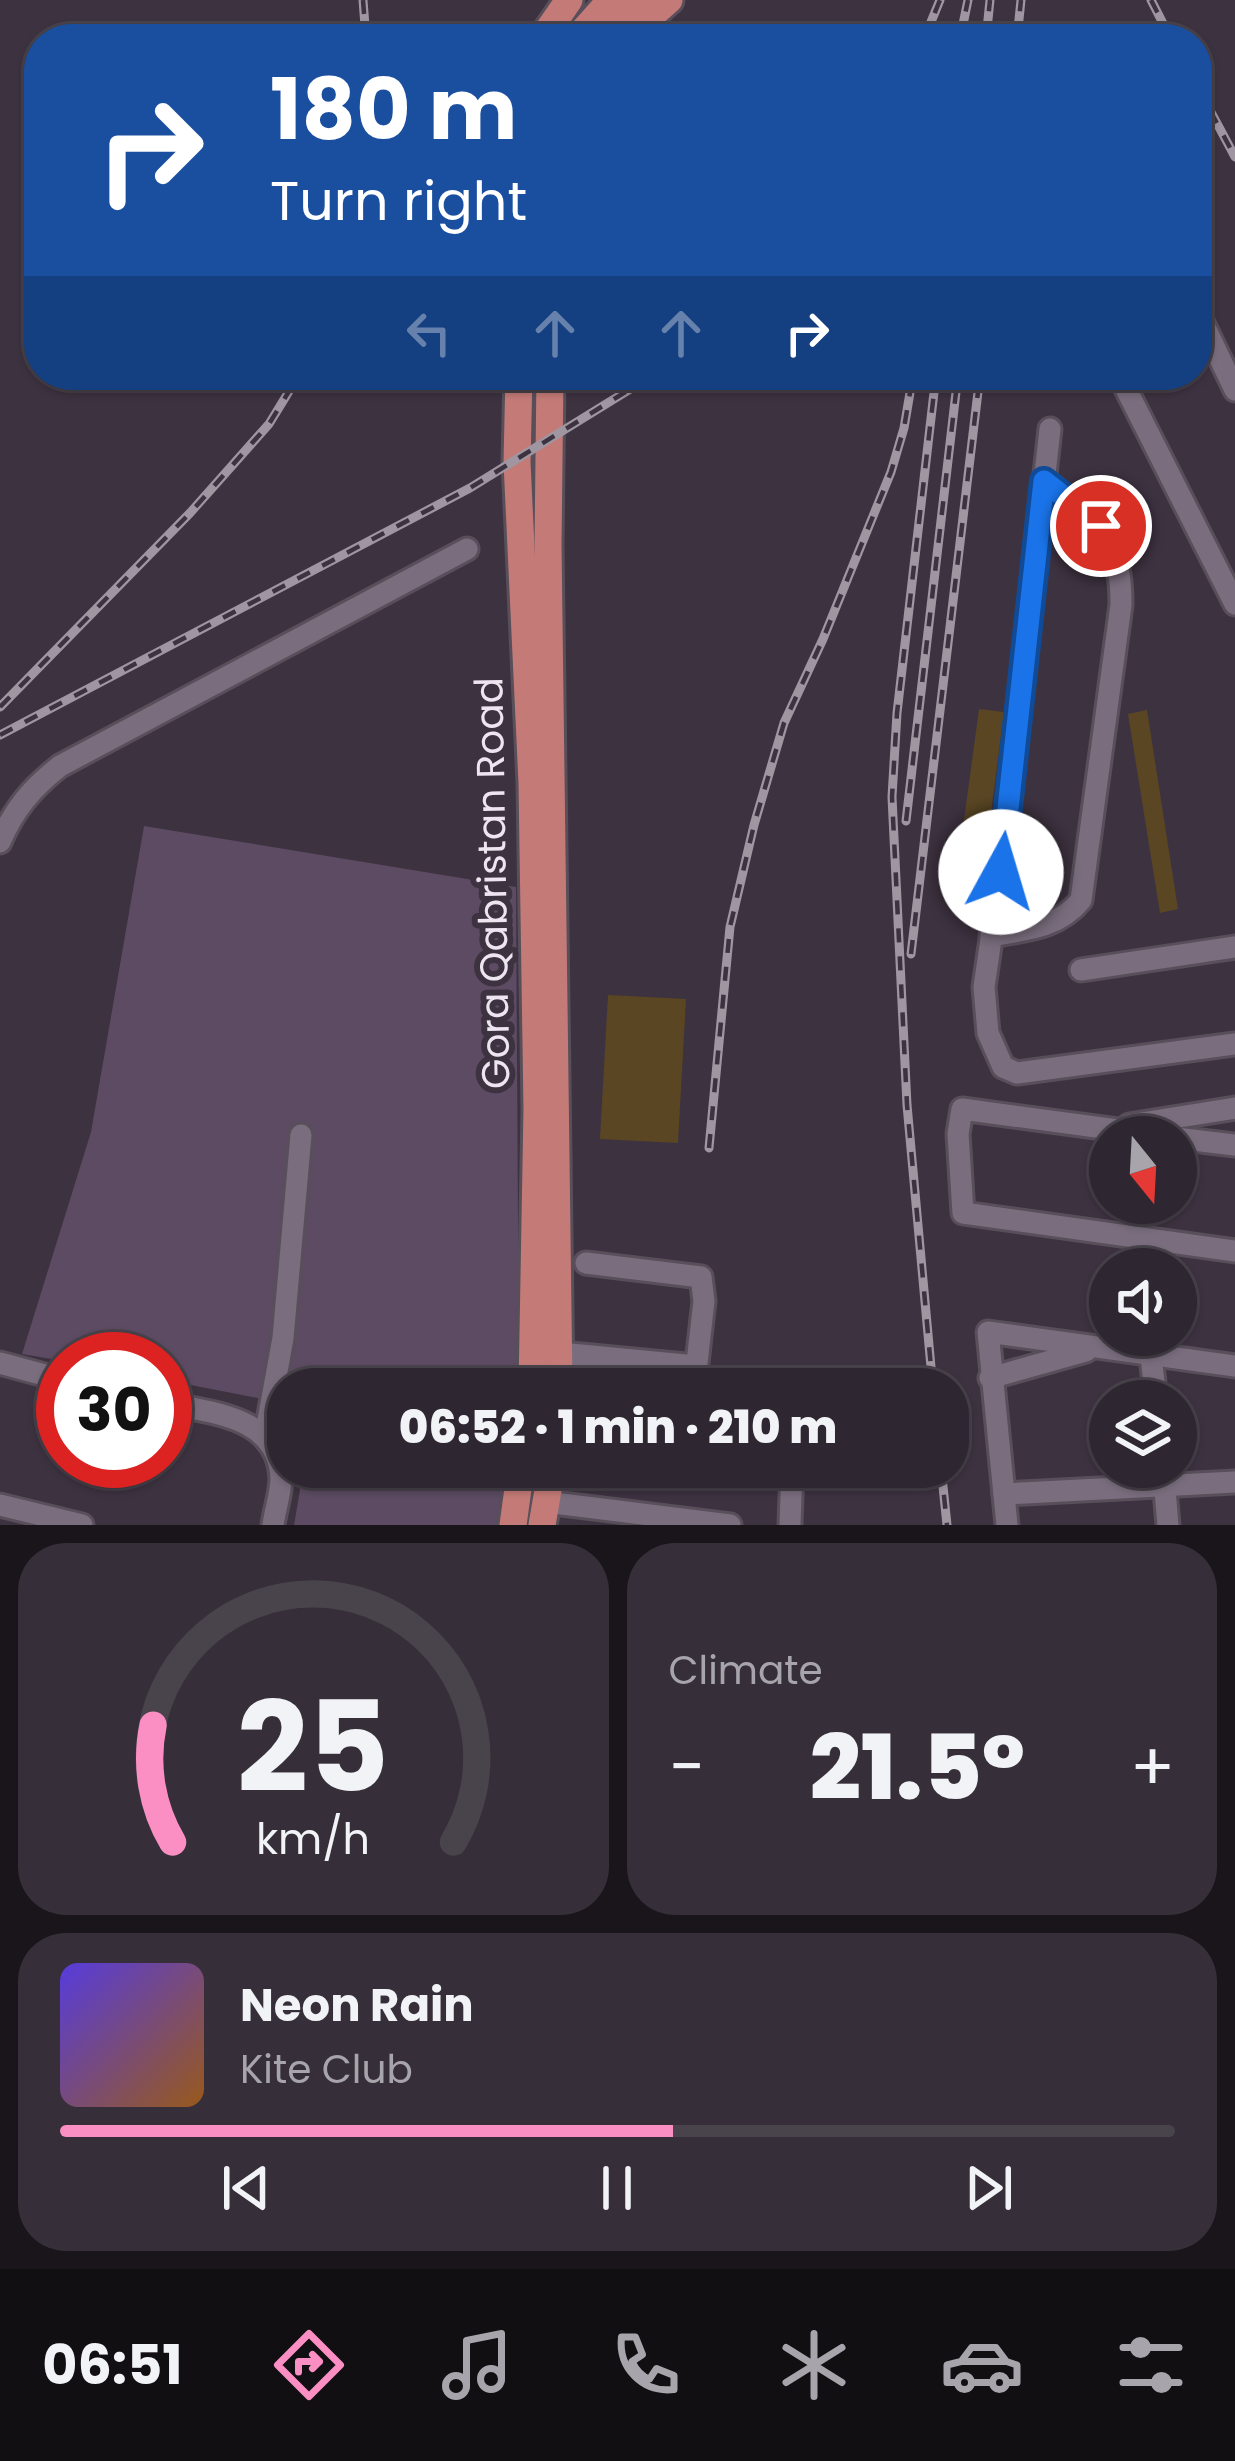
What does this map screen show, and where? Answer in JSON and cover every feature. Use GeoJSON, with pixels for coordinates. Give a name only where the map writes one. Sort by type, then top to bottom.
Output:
{"type":"FeatureCollection","features":[{"type":"Feature","properties":{"kind":"main road"},"geometry":{"type":"LineString","coordinates":[[590,24],[611,0]]}},
{"type":"Feature","properties":{"kind":"main road"},"geometry":{"type":"LineString","coordinates":[[618,24],[644,0]]}},
{"type":"Feature","properties":{"kind":"main road"},"geometry":{"type":"LineString","coordinates":[[643,24],[669,0]]}},
{"type":"Feature","properties":{"kind":"main road","name":"Gora Qabristan Road"},"geometry":{"type":"LineString","coordinates":[[518,390],[532,783],[537,1109],[532,1368]]}},
{"type":"Feature","properties":{"kind":"main road","name":"Gora Qabristan Road"},"geometry":{"type":"LineString","coordinates":[[550,390],[560,1368]]}},
{"type":"Feature","properties":{"kind":"main road"},"geometry":{"type":"LineString","coordinates":[[513,1525],[518,1488]]}},
{"type":"Feature","properties":{"kind":"street"},"geometry":{"type":"LineString","coordinates":[[1212,342],[1235,390]]}},
{"type":"Feature","properties":{"kind":"street"},"geometry":{"type":"LineString","coordinates":[[1127,390],[1235,604]]}},
{"type":"Feature","properties":{"kind":"street"},"geometry":{"type":"LineString","coordinates":[[1050,429],[991,936],[988,1033],[1003,1067],[1017,1073],[1235,1044]]}},
{"type":"Feature","properties":{"kind":"street"},"geometry":{"type":"LineString","coordinates":[[991,936],[1055,922],[1081,900],[1121,605],[1112,542],[1101,526],[1044,481]]}},
{"type":"Feature","properties":{"kind":"street"},"geometry":{"type":"LineString","coordinates":[[0,842],[31,788],[60,766],[466,549]]}},
{"type":"Feature","properties":{"kind":"street"},"geometry":{"type":"LineString","coordinates":[[1081,970],[1235,947]]}},
{"type":"Feature","properties":{"kind":"street"},"geometry":{"type":"LineString","coordinates":[[1185,1116],[1235,1108]]}},
{"type":"Feature","properties":{"kind":"street"},"geometry":{"type":"LineString","coordinates":[[1089,1127],[962,1109],[958,1134],[963,1213],[1235,1251]]}},
{"type":"Feature","properties":{"kind":"street"},"geometry":{"type":"LineString","coordinates":[[265,1437],[283,1338],[301,1135]]}},
{"type":"Feature","properties":{"kind":"street"},"geometry":{"type":"LineString","coordinates":[[1197,1140],[1235,1145]]}},
{"type":"Feature","properties":{"kind":"street"},"geometry":{"type":"LineString","coordinates":[[586,1263],[701,1277],[704,1301],[696,1368]]}},
{"type":"Feature","properties":{"kind":"street"},"geometry":{"type":"LineString","coordinates":[[1006,1525],[988,1332],[1089,1349]]}},
{"type":"Feature","properties":{"kind":"street"},"geometry":{"type":"LineString","coordinates":[[990,1378],[1089,1350]]}},
{"type":"Feature","properties":{"kind":"street"},"geometry":{"type":"LineString","coordinates":[[560,1353],[644,1368]]}},
{"type":"Feature","properties":{"kind":"street"},"geometry":{"type":"LineString","coordinates":[[1154,1380],[1151,1356],[1235,1366]]}},
{"type":"Feature","properties":{"kind":"street"},"geometry":{"type":"LineString","coordinates":[[0,1363],[36,1373]]}},
{"type":"Feature","properties":{"kind":"street"},"geometry":{"type":"LineString","coordinates":[[192,1408],[260,1430],[273,1448],[280,1478],[273,1525]]}},
{"type":"Feature","properties":{"kind":"street"},"geometry":{"type":"LineString","coordinates":[[1197,1479],[1235,1482]]}},
{"type":"Feature","properties":{"kind":"street"},"geometry":{"type":"LineString","coordinates":[[1004,1494],[1089,1484]]}},
{"type":"Feature","properties":{"kind":"street"},"geometry":{"type":"LineString","coordinates":[[790,1525],[791,1488]]}},
{"type":"Feature","properties":{"kind":"street"},"geometry":{"type":"LineString","coordinates":[[1165,1488],[1168,1525]]}},
{"type":"Feature","properties":{"kind":"street"},"geometry":{"type":"LineString","coordinates":[[0,1505],[82,1525]]}},
{"type":"Feature","properties":{"kind":"street"},"geometry":{"type":"LineString","coordinates":[[544,1513],[730,1525]]}},
{"type":"Feature","properties":{"kind":"shaded area"},"geometry":{"type":"Polygon","coordinates":[[[144,826],[516,887],[519,1368],[267,1368],[267,1400],[192,1385],[192,1332],[36,1332],[36,1356],[22,1354],[91,1132],[144,826]]]}},
{"type":"Feature","properties":{"kind":"shaded area"},"geometry":{"type":"Polygon","coordinates":[[[505,1488],[499,1525],[294,1525],[300,1490],[505,1488]]]}},
{"type":"Feature","properties":{"kind":"building"},"geometry":{"type":"Polygon","coordinates":[[[979,709],[1004,712],[981,891],[955,887],[979,709]]]}},
{"type":"Feature","properties":{"kind":"building"},"geometry":{"type":"Polygon","coordinates":[[[1147,710],[1178,909],[1160,913],[1128,714],[1147,710]]]}},
{"type":"Feature","properties":{"kind":"building"},"geometry":{"type":"Polygon","coordinates":[[[608,995],[686,999],[678,1143],[600,1139],[608,995]]]}},
{"type":"Feature","properties":{"kind":"railway"},"geometry":{"type":"LineString","coordinates":[[363,0],[365,24]]}},
{"type":"Feature","properties":{"kind":"railway"},"geometry":{"type":"LineString","coordinates":[[930,24],[940,0]]}},
{"type":"Feature","properties":{"kind":"railway"},"geometry":{"type":"LineString","coordinates":[[963,24],[968,0]]}},
{"type":"Feature","properties":{"kind":"railway"},"geometry":{"type":"LineString","coordinates":[[988,24],[990,0]]}},
{"type":"Feature","properties":{"kind":"railway"},"geometry":{"type":"LineString","coordinates":[[1019,24],[1021,0]]}},
{"type":"Feature","properties":{"kind":"railway"},"geometry":{"type":"LineString","coordinates":[[1151,0],[1163,24]]}},
{"type":"Feature","properties":{"kind":"railway"},"geometry":{"type":"LineString","coordinates":[[1212,114],[1235,157]]}},
{"type":"Feature","properties":{"kind":"railway"},"geometry":{"type":"LineString","coordinates":[[0,707],[190,513],[269,424],[290,390]]}},
{"type":"Feature","properties":{"kind":"railway"},"geometry":{"type":"LineString","coordinates":[[0,735],[470,488],[629,390]]}},
{"type":"Feature","properties":{"kind":"railway"},"geometry":{"type":"LineString","coordinates":[[709,1148],[730,927],[754,825],[784,723],[891,472],[910,390]]}},
{"type":"Feature","properties":{"kind":"railway"},"geometry":{"type":"LineString","coordinates":[[931,1368],[907,1105],[892,797],[897,713],[934,390]]}},
{"type":"Feature","properties":{"kind":"railway"},"geometry":{"type":"LineString","coordinates":[[906,821],[956,390]]}},
{"type":"Feature","properties":{"kind":"railway"},"geometry":{"type":"LineString","coordinates":[[911,954],[978,390]]}},
{"type":"Feature","properties":{"kind":"railway"},"geometry":{"type":"LineString","coordinates":[[943,1488],[947,1525]]}},
{"type":"Feature","properties":{"kind":"route"},"geometry":{"type":"LineString","coordinates":[[1001,872],[1044,481],[1101,526]]}}]}
